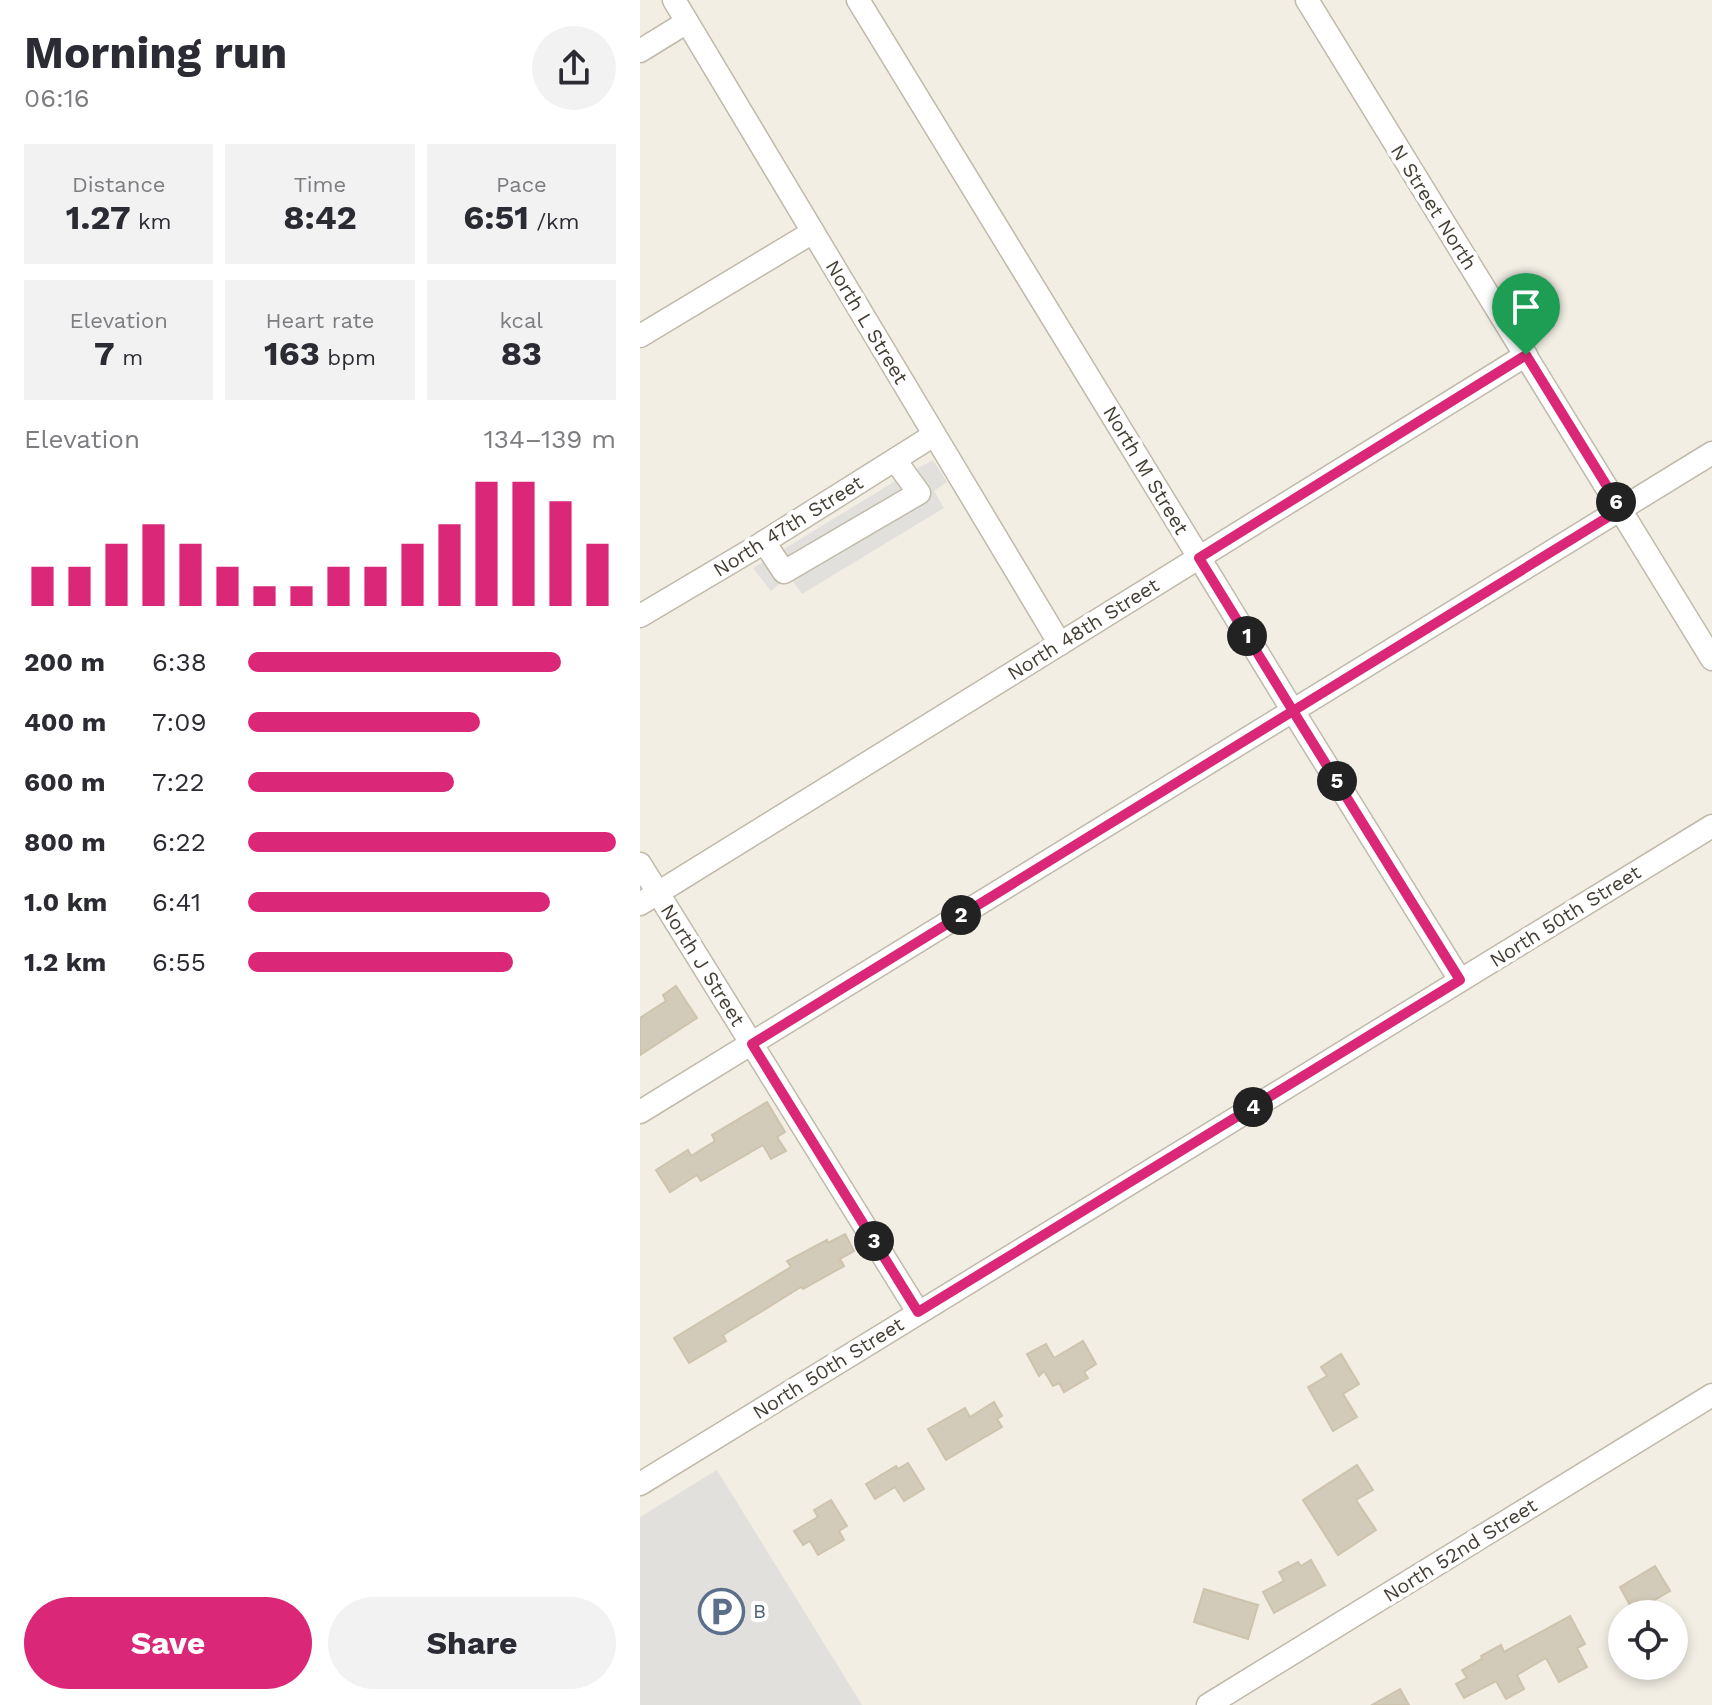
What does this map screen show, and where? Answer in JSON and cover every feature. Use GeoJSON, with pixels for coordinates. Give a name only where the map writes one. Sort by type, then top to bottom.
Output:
{"type":"FeatureCollection","features":[{"type":"Feature","properties":{"kind":"street","name":"North L Street"},"geometry":{"type":"LineString","coordinates":[[674,0],[1060,644]]}},
{"type":"Feature","properties":{"kind":"street","name":"North M Street"},"geometry":{"type":"LineString","coordinates":[[858,0],[1460,980]]}},
{"type":"Feature","properties":{"kind":"street","name":"N Street North"},"geometry":{"type":"LineString","coordinates":[[1307,0],[1712,659]]}},
{"type":"Feature","properties":{"kind":"street"},"geometry":{"type":"LineString","coordinates":[[640,51],[687,22]]}},
{"type":"Feature","properties":{"kind":"street"},"geometry":{"type":"LineString","coordinates":[[640,336],[813,232]]}},
{"type":"Feature","properties":{"kind":"street","name":"North 48th Street"},"geometry":{"type":"LineString","coordinates":[[649,898],[1526,355]]}},
{"type":"Feature","properties":{"kind":"street","name":"North 47th Street"},"geometry":{"type":"LineString","coordinates":[[640,616],[934,435]]}},
{"type":"Feature","properties":{"kind":"street"},"geometry":{"type":"LineString","coordinates":[[640,1112],[1712,453]]}},
{"type":"Feature","properties":{"kind":"street"},"geometry":{"type":"LineString","coordinates":[[764,542],[784,572],[919,493],[895,460]]}},
{"type":"Feature","properties":{"kind":"street","name":"North 50th Street"},"geometry":{"type":"LineString","coordinates":[[640,1484],[1712,826]]}},
{"type":"Feature","properties":{"kind":"street","name":"North J Street"},"geometry":{"type":"LineString","coordinates":[[640,864],[649,898],[752,1044],[918,1312]]}},
{"type":"Feature","properties":{"kind":"street","name":"North 52nd Street"},"geometry":{"type":"LineString","coordinates":[[1208,1705],[1712,1395]]}},
{"type":"Feature","properties":{"kind":"shaded area"},"geometry":{"type":"Polygon","coordinates":[[[912,459],[916,469],[933,460],[947,482],[934,491],[944,508],[802,594],[789,576],[771,591],[753,568],[897,480],[912,459]]]}},
{"type":"Feature","properties":{"kind":"shaded area","name":"B"},"geometry":{"type":"Polygon","coordinates":[[[717,1470],[862,1705],[640,1705],[640,1517],[717,1470]]]}},
{"type":"Feature","properties":{"kind":"building"},"geometry":{"type":"Polygon","coordinates":[[[676,986],[697,1018],[640,1055],[640,1018],[666,1001],[663,995],[676,986]]]}},
{"type":"Feature","properties":{"kind":"building"},"geometry":{"type":"Polygon","coordinates":[[[767,1102],[785,1132],[777,1137],[786,1151],[771,1159],[763,1145],[701,1181],[697,1175],[670,1192],[656,1170],[688,1150],[691,1156],[715,1141],[712,1135],[767,1102]]]}},
{"type":"Feature","properties":{"kind":"building"},"geometry":{"type":"Polygon","coordinates":[[[845,1234],[854,1251],[840,1259],[844,1266],[803,1289],[801,1287],[723,1335],[726,1341],[689,1363],[674,1338],[791,1267],[787,1261],[845,1234]]]}},
{"type":"Feature","properties":{"kind":"building"},"geometry":{"type":"Polygon","coordinates":[[[1083,1341],[1096,1364],[1084,1372],[1088,1378],[1064,1392],[1059,1383],[1053,1386],[1044,1371],[1039,1376],[1027,1354],[1046,1344],[1054,1358],[1083,1341]]]}},
{"type":"Feature","properties":{"kind":"building"},"geometry":{"type":"Polygon","coordinates":[[[1341,1354],[1359,1384],[1343,1394],[1357,1417],[1333,1431],[1308,1387],[1327,1376],[1321,1367],[1341,1354]]]}},
{"type":"Feature","properties":{"kind":"building"},"geometry":{"type":"Polygon","coordinates":[[[994,1402],[1002,1416],[997,1419],[1002,1427],[946,1460],[928,1429],[965,1408],[970,1417],[994,1402]]]}},
{"type":"Feature","properties":{"kind":"building"},"geometry":{"type":"Polygon","coordinates":[[[908,1463],[924,1489],[904,1501],[895,1487],[875,1499],[866,1484],[896,1466],[898,1469],[908,1463]]]}},
{"type":"Feature","properties":{"kind":"building"},"geometry":{"type":"Polygon","coordinates":[[[1357,1465],[1373,1490],[1356,1500],[1376,1530],[1338,1555],[1303,1500],[1357,1465]]]}},
{"type":"Feature","properties":{"kind":"building"},"geometry":{"type":"Polygon","coordinates":[[[831,1500],[847,1526],[839,1531],[844,1540],[818,1555],[810,1541],[803,1545],[794,1531],[818,1517],[814,1510],[831,1500]]]}},
{"type":"Feature","properties":{"kind":"building"},"geometry":{"type":"Polygon","coordinates":[[[1311,1560],[1325,1585],[1274,1613],[1263,1592],[1284,1581],[1279,1572],[1298,1562],[1301,1566],[1311,1560]]]}},
{"type":"Feature","properties":{"kind":"building"},"geometry":{"type":"Polygon","coordinates":[[[1655,1566],[1670,1591],[1655,1600],[1627,1600],[1620,1587],[1655,1566]]]}},
{"type":"Feature","properties":{"kind":"building"},"geometry":{"type":"Polygon","coordinates":[[[1204,1589],[1258,1605],[1248,1639],[1194,1622],[1204,1589]]]}},
{"type":"Feature","properties":{"kind":"building"},"geometry":{"type":"Polygon","coordinates":[[[1570,1616],[1585,1644],[1577,1648],[1587,1667],[1559,1682],[1546,1658],[1517,1675],[1524,1689],[1506,1699],[1496,1681],[1464,1698],[1456,1684],[1467,1678],[1462,1670],[1501,1645],[1504,1652],[1570,1616]]]}},
{"type":"Feature","properties":{"kind":"building"},"geometry":{"type":"Polygon","coordinates":[[[1400,1689],[1409,1705],[1372,1705],[1400,1689]]]}},
{"type":"Feature","properties":{"kind":"place","name":"B"},"geometry":{"type":"Point","coordinates":[722,1611]}},
{"type":"Feature","properties":{"kind":"route"},"geometry":{"type":"LineString","coordinates":[[1526,355],[1199,558],[1293,711],[752,1044],[918,1312],[1460,980],[1293,711],[1621,509],[1526,355]]}}]}
